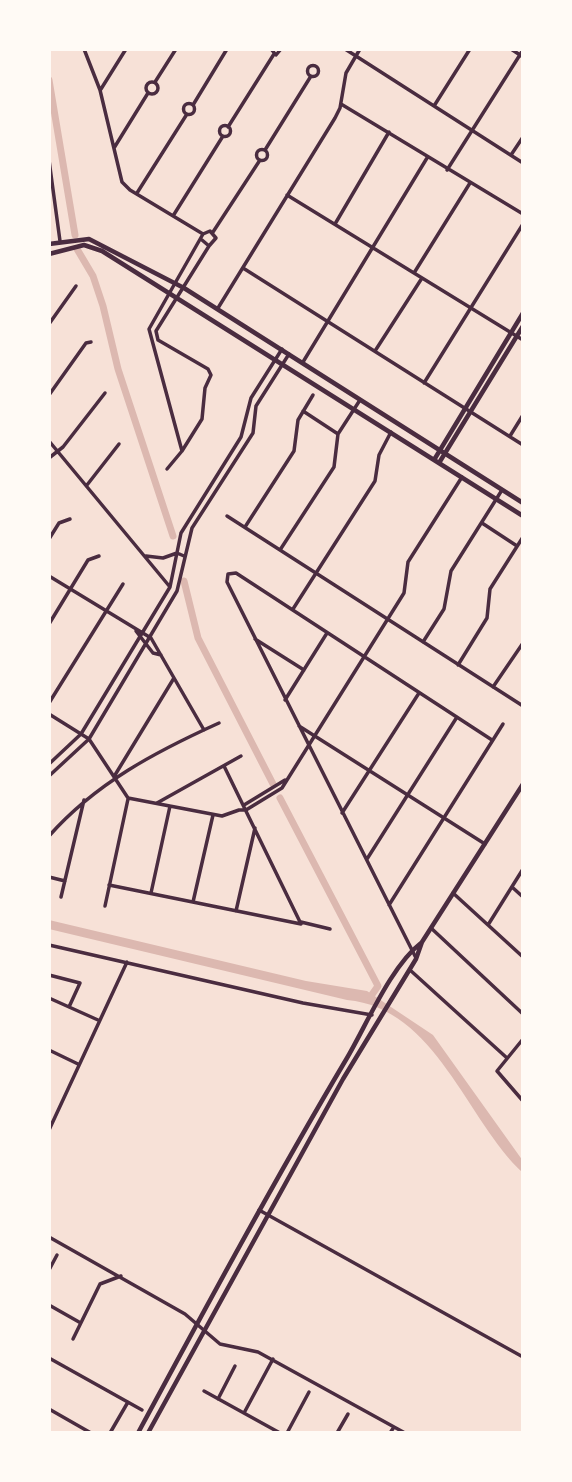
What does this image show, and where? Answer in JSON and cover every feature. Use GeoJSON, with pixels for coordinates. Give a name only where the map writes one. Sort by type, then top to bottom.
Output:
{"type":"FeatureCollection","features":[{"type":"Feature","properties":{"kind":"street"},"geometry":{"type":"LineString","coordinates":[[83,49],[100,90],[122,182],[202,237],[209,246]]}},
{"type":"Feature","properties":{"kind":"street"},"geometry":{"type":"LineString","coordinates":[[100,90],[126,49]]}},
{"type":"Feature","properties":{"kind":"street"},"geometry":{"type":"LineString","coordinates":[[148,93],[146,84],[155,82],[176,49]]}},
{"type":"Feature","properties":{"kind":"street"},"geometry":{"type":"LineString","coordinates":[[187,114],[184,107],[192,104],[227,49]]}},
{"type":"Feature","properties":{"kind":"street"},"geometry":{"type":"LineString","coordinates":[[271,49],[274,54]]}},
{"type":"Feature","properties":{"kind":"street"},"geometry":{"type":"LineString","coordinates":[[173,216],[223,136],[229,134],[228,127],[274,54],[279,54],[281,49]]}},
{"type":"Feature","properties":{"kind":"street"},"geometry":{"type":"LineString","coordinates":[[345,49],[523,163]]}},
{"type":"Feature","properties":{"kind":"street"},"geometry":{"type":"LineString","coordinates":[[218,308],[341,104],[346,73],[360,49]]}},
{"type":"Feature","properties":{"kind":"street"},"geometry":{"type":"LineString","coordinates":[[434,106],[470,49]]}},
{"type":"Feature","properties":{"kind":"street"},"geometry":{"type":"LineString","coordinates":[[447,170],[522,54],[511,49]]}},
{"type":"Feature","properties":{"kind":"street"},"geometry":{"type":"LineString","coordinates":[[182,451],[149,336],[150,324],[202,237],[213,232],[260,160],[266,158],[265,150],[311,76]]}},
{"type":"Feature","properties":{"kind":"street"},"geometry":{"type":"LineString","coordinates":[[114,148],[148,93],[158,90],[155,82]]}},
{"type":"Feature","properties":{"kind":"street"},"geometry":{"type":"LineString","coordinates":[[137,193],[187,114],[194,113],[192,104]]}},
{"type":"Feature","properties":{"kind":"street"},"geometry":{"type":"LineString","coordinates":[[341,104],[523,215]]}},
{"type":"Feature","properties":{"kind":"street"},"geometry":{"type":"LineString","coordinates":[[223,136],[220,128],[228,127]]}},
{"type":"Feature","properties":{"kind":"street"},"geometry":{"type":"LineString","coordinates":[[335,225],[389,132]]}},
{"type":"Feature","properties":{"kind":"street"},"geometry":{"type":"LineString","coordinates":[[511,155],[523,137]]}},
{"type":"Feature","properties":{"kind":"street"},"geometry":{"type":"LineString","coordinates":[[260,160],[257,152],[265,150]]}},
{"type":"Feature","properties":{"kind":"street"},"geometry":{"type":"LineString","coordinates":[[303,362],[427,158]]}},
{"type":"Feature","properties":{"kind":"street"},"geometry":{"type":"LineString","coordinates":[[49,160],[60,241]]}},
{"type":"Feature","properties":{"kind":"street"},"geometry":{"type":"LineString","coordinates":[[414,274],[470,183]]}},
{"type":"Feature","properties":{"kind":"street"},"geometry":{"type":"LineString","coordinates":[[287,195],[523,340]]}},
{"type":"Feature","properties":{"kind":"street"},"geometry":{"type":"LineString","coordinates":[[425,383],[523,224]]}},
{"type":"Feature","properties":{"kind":"street"},"geometry":{"type":"LineString","coordinates":[[156,335],[209,246],[216,241],[213,232]]}},
{"type":"Feature","properties":{"kind":"street"},"geometry":{"type":"LineString","coordinates":[[49,244],[79,238],[104,244],[218,308],[523,503]]}},
{"type":"Feature","properties":{"kind":"street"},"geometry":{"type":"LineString","coordinates":[[49,254],[75,245],[90,246],[283,363],[523,516]]}},
{"type":"Feature","properties":{"kind":"street"},"geometry":{"type":"LineString","coordinates":[[243,268],[523,444]]}},
{"type":"Feature","properties":{"kind":"street"},"geometry":{"type":"LineString","coordinates":[[375,351],[422,278]]}},
{"type":"Feature","properties":{"kind":"street"},"geometry":{"type":"LineString","coordinates":[[49,324],[76,286]]}},
{"type":"Feature","properties":{"kind":"street"},"geometry":{"type":"LineString","coordinates":[[434,460],[523,313]]}},
{"type":"Feature","properties":{"kind":"street"},"geometry":{"type":"LineString","coordinates":[[439,463],[523,326]]}},
{"type":"Feature","properties":{"kind":"street"},"geometry":{"type":"LineString","coordinates":[[149,336],[156,335],[208,369],[211,375],[205,388],[202,419],[167,469]]}},
{"type":"Feature","properties":{"kind":"street"},"geometry":{"type":"LineString","coordinates":[[49,395],[86,343],[91,342]]}},
{"type":"Feature","properties":{"kind":"street"},"geometry":{"type":"LineString","coordinates":[[49,764],[81,734],[170,587],[181,533],[241,438],[251,398],[282,349]]}},
{"type":"Feature","properties":{"kind":"street"},"geometry":{"type":"LineString","coordinates":[[49,776],[89,739],[151,638],[177,592],[192,528],[253,433],[256,406],[289,354]]}},
{"type":"Feature","properties":{"kind":"street"},"geometry":{"type":"LineString","coordinates":[[49,458],[63,447],[105,393]]}},
{"type":"Feature","properties":{"kind":"street"},"geometry":{"type":"LineString","coordinates":[[245,527],[294,451],[296,426],[313,395]]}},
{"type":"Feature","properties":{"kind":"street"},"geometry":{"type":"LineString","coordinates":[[280,550],[334,467],[338,434],[360,400]]}},
{"type":"Feature","properties":{"kind":"street"},"geometry":{"type":"LineString","coordinates":[[303,411],[338,434]]}},
{"type":"Feature","properties":{"kind":"street"},"geometry":{"type":"LineString","coordinates":[[510,436],[523,415]]}},
{"type":"Feature","properties":{"kind":"street"},"geometry":{"type":"LineString","coordinates":[[292,610],[375,481],[379,455],[391,432]]}},
{"type":"Feature","properties":{"kind":"street"},"geometry":{"type":"LineString","coordinates":[[49,441],[170,587]]}},
{"type":"Feature","properties":{"kind":"street"},"geometry":{"type":"LineString","coordinates":[[87,485],[119,444]]}},
{"type":"Feature","properties":{"kind":"street"},"geometry":{"type":"LineString","coordinates":[[49,715],[89,739],[128,798],[213,815],[227,816],[245,808],[285,780],[308,745],[404,593],[408,562],[462,477]]}},
{"type":"Feature","properties":{"kind":"street"},"geometry":{"type":"LineString","coordinates":[[423,642],[444,609],[451,571],[502,490]]}},
{"type":"Feature","properties":{"kind":"street"},"geometry":{"type":"LineString","coordinates":[[228,516],[523,706]]}},
{"type":"Feature","properties":{"kind":"street"},"geometry":{"type":"LineString","coordinates":[[49,538],[59,523],[70,519]]}},
{"type":"Feature","properties":{"kind":"street"},"geometry":{"type":"LineString","coordinates":[[482,523],[517,546]]}},
{"type":"Feature","properties":{"kind":"street"},"geometry":{"type":"LineString","coordinates":[[458,664],[487,618],[489,591],[523,537]]}},
{"type":"Feature","properties":{"kind":"street"},"geometry":{"type":"LineString","coordinates":[[144,555],[163,558],[177,553],[184,556]]}},
{"type":"Feature","properties":{"kind":"street"},"geometry":{"type":"LineString","coordinates":[[49,624],[88,560],[99,556]]}},
{"type":"Feature","properties":{"kind":"street"},"geometry":{"type":"LineString","coordinates":[[416,959],[253,638],[227,582],[228,574],[236,573],[492,740]]}},
{"type":"Feature","properties":{"kind":"street"},"geometry":{"type":"LineString","coordinates":[[49,576],[151,638],[204,730]]}},
{"type":"Feature","properties":{"kind":"street"},"geometry":{"type":"LineString","coordinates":[[49,703],[122,584]]}},
{"type":"Feature","properties":{"kind":"street"},"geometry":{"type":"LineString","coordinates":[[136,631],[145,646],[153,653],[161,655]]}},
{"type":"Feature","properties":{"kind":"street"},"geometry":{"type":"LineString","coordinates":[[285,700],[327,633]]}},
{"type":"Feature","properties":{"kind":"street"},"geometry":{"type":"LineString","coordinates":[[253,638],[304,670]]}},
{"type":"Feature","properties":{"kind":"street"},"geometry":{"type":"LineString","coordinates":[[493,687],[523,643]]}},
{"type":"Feature","properties":{"kind":"street"},"geometry":{"type":"LineString","coordinates":[[114,777],[174,678]]}},
{"type":"Feature","properties":{"kind":"street"},"geometry":{"type":"LineString","coordinates":[[342,813],[419,692]]}},
{"type":"Feature","properties":{"kind":"street"},"geometry":{"type":"LineString","coordinates":[[367,859],[457,717]]}},
{"type":"Feature","properties":{"kind":"street"},"geometry":{"type":"LineString","coordinates":[[49,835],[85,799],[114,777],[219,723]]}},
{"type":"Feature","properties":{"kind":"street"},"geometry":{"type":"LineString","coordinates":[[389,905],[503,724]]}},
{"type":"Feature","properties":{"kind":"street"},"geometry":{"type":"LineString","coordinates":[[298,725],[485,844]]}},
{"type":"Feature","properties":{"kind":"street"},"geometry":{"type":"LineString","coordinates":[[155,804],[241,756]]}},
{"type":"Feature","properties":{"kind":"street"},"geometry":{"type":"LineString","coordinates":[[224,766],[300,923]]}},
{"type":"Feature","properties":{"kind":"street"},"geometry":{"type":"LineString","coordinates":[[148,1433],[267,1215],[410,970],[422,942],[523,784]]}},
{"type":"Feature","properties":{"kind":"street"},"geometry":{"type":"LineString","coordinates":[[105,906],[128,798]]}},
{"type":"Feature","properties":{"kind":"street"},"geometry":{"type":"LineString","coordinates":[[61,897],[85,799]]}},
{"type":"Feature","properties":{"kind":"street"},"geometry":{"type":"LineString","coordinates":[[151,894],[170,806]]}},
{"type":"Feature","properties":{"kind":"street"},"geometry":{"type":"LineString","coordinates":[[193,902],[213,815]]}},
{"type":"Feature","properties":{"kind":"street"},"geometry":{"type":"LineString","coordinates":[[236,911],[255,826]]}},
{"type":"Feature","properties":{"kind":"street"},"geometry":{"type":"LineString","coordinates":[[488,925],[523,869]]}},
{"type":"Feature","properties":{"kind":"street"},"geometry":{"type":"LineString","coordinates":[[49,877],[65,881]]}},
{"type":"Feature","properties":{"kind":"street"},"geometry":{"type":"LineString","coordinates":[[109,885],[330,929]]}},
{"type":"Feature","properties":{"kind":"street"},"geometry":{"type":"LineString","coordinates":[[512,887],[523,897]]}},
{"type":"Feature","properties":{"kind":"street"},"geometry":{"type":"LineString","coordinates":[[453,893],[523,957]]}},
{"type":"Feature","properties":{"kind":"street"},"geometry":{"type":"LineString","coordinates":[[431,928],[523,1014]]}},
{"type":"Feature","properties":{"kind":"street"},"geometry":{"type":"LineString","coordinates":[[138,1433],[259,1210],[390,984],[412,950],[422,942]]}},
{"type":"Feature","properties":{"kind":"street"},"geometry":{"type":"LineString","coordinates":[[49,945],[303,1003],[372,1015]]}},
{"type":"Feature","properties":{"kind":"street"},"geometry":{"type":"LineString","coordinates":[[49,1130],[127,962]]}},
{"type":"Feature","properties":{"kind":"street"},"geometry":{"type":"LineString","coordinates":[[410,970],[507,1058]]}},
{"type":"Feature","properties":{"kind":"street"},"geometry":{"type":"LineString","coordinates":[[49,975],[80,983],[69,1007]]}},
{"type":"Feature","properties":{"kind":"street"},"geometry":{"type":"LineString","coordinates":[[390,984],[398,989]]}},
{"type":"Feature","properties":{"kind":"street"},"geometry":{"type":"LineString","coordinates":[[49,999],[99,1021]]}},
{"type":"Feature","properties":{"kind":"street"},"geometry":{"type":"LineString","coordinates":[[522,1100],[499,1074],[498,1068],[523,1040]]}},
{"type":"Feature","properties":{"kind":"street"},"geometry":{"type":"LineString","coordinates":[[49,1050],[78,1064]]}},
{"type":"Feature","properties":{"kind":"street"},"geometry":{"type":"LineString","coordinates":[[259,1210],[523,1357]]}},
{"type":"Feature","properties":{"kind":"street"},"geometry":{"type":"LineString","coordinates":[[49,1237],[121,1276],[197,1323],[220,1344],[251,1349],[273,1359],[405,1433]]}},
{"type":"Feature","properties":{"kind":"street"},"geometry":{"type":"LineString","coordinates":[[49,1269],[57,1255]]}},
{"type":"Feature","properties":{"kind":"street"},"geometry":{"type":"LineString","coordinates":[[73,1339],[79,1322],[100,1284],[121,1276]]}},
{"type":"Feature","properties":{"kind":"street"},"geometry":{"type":"LineString","coordinates":[[49,1305],[79,1322]]}},
{"type":"Feature","properties":{"kind":"street"},"geometry":{"type":"LineString","coordinates":[[49,1358],[142,1410]]}},
{"type":"Feature","properties":{"kind":"street"},"geometry":{"type":"LineString","coordinates":[[244,1413],[273,1359]]}},
{"type":"Feature","properties":{"kind":"street"},"geometry":{"type":"LineString","coordinates":[[218,1399],[235,1366]]}},
{"type":"Feature","properties":{"kind":"street"},"geometry":{"type":"LineString","coordinates":[[204,1391],[280,1433]]}},
{"type":"Feature","properties":{"kind":"street"},"geometry":{"type":"LineString","coordinates":[[286,1433],[309,1392]]}},
{"type":"Feature","properties":{"kind":"street"},"geometry":{"type":"LineString","coordinates":[[110,1433],[128,1402]]}},
{"type":"Feature","properties":{"kind":"street"},"geometry":{"type":"LineString","coordinates":[[49,1409],[91,1433]]}},
{"type":"Feature","properties":{"kind":"street"},"geometry":{"type":"LineString","coordinates":[[337,1433],[348,1415]]}},
{"type":"Feature","properties":{"kind":"street"},"geometry":{"type":"LineString","coordinates":[[390,1433],[394,1427]]}},
{"type":"Feature","properties":{"kind":"shaded area"},"geometry":{"type":"Polygon","coordinates":[[[49,920],[306,981],[367,991],[433,1035],[523,1161],[523,1173],[503,1151],[427,1044],[404,1023],[378,1008],[49,929],[49,920]]]}},
{"type":"Feature","properties":{"kind":"waterway"},"geometry":{"type":"LineString","coordinates":[[49,80],[75,235]]}},
{"type":"Feature","properties":{"kind":"waterway"},"geometry":{"type":"LineString","coordinates":[[77,249],[93,276],[118,369],[173,536]]}},
{"type":"Feature","properties":{"kind":"waterway"},"geometry":{"type":"LineString","coordinates":[[184,581],[198,638],[273,784]]}},
{"type":"Feature","properties":{"kind":"waterway"},"geometry":{"type":"LineString","coordinates":[[280,798],[378,986],[371,996]]}}]}
